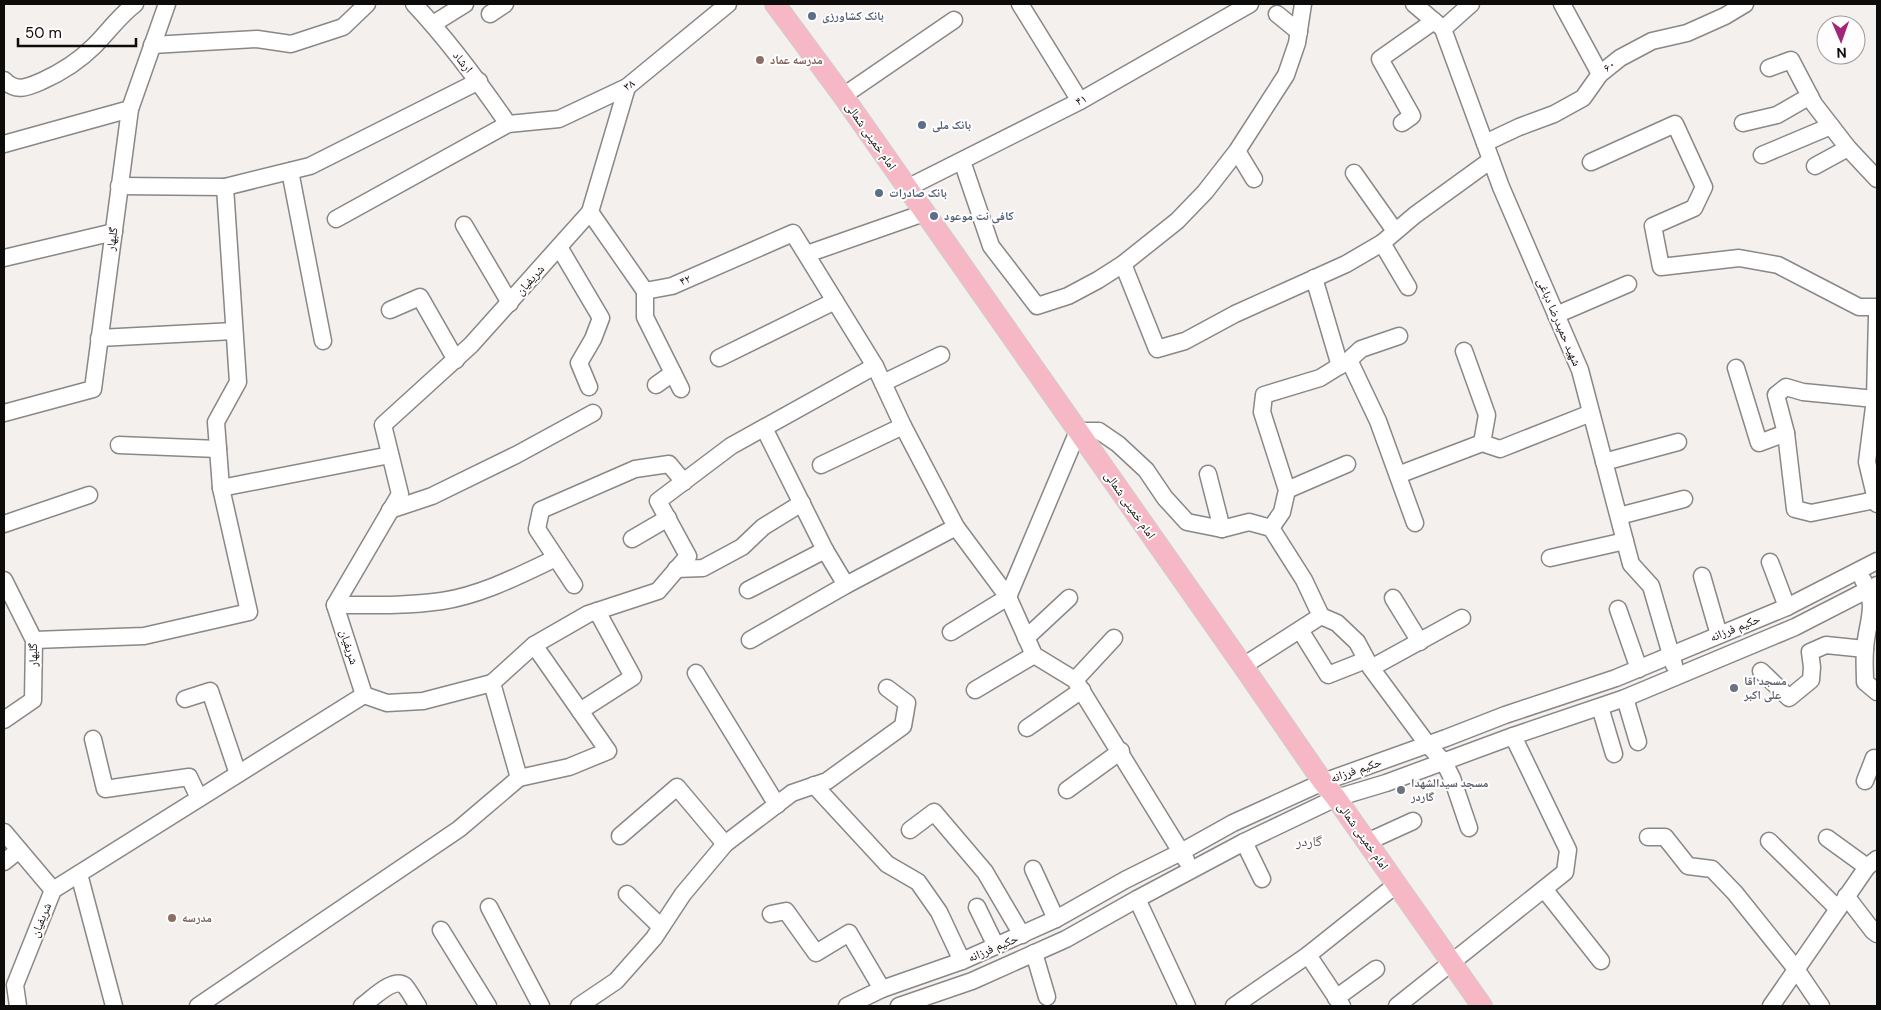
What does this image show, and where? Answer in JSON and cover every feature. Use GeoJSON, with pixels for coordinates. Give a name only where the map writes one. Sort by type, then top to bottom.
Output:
{"type":"FeatureCollection","features":[{"type":"Feature","properties":{"kind":"main road","name":"امام خمینی شمالی"},"geometry":{"type":"LineString","coordinates":[[775,4],[908,188],[1482,1006]]}},
{"type":"Feature","properties":{"kind":"street","name":"گلبهار"},"geometry":{"type":"LineString","coordinates":[[4,413],[93,389],[130,109],[166,4]]}},
{"type":"Feature","properties":{"kind":"street"},"geometry":{"type":"LineString","coordinates":[[152,45],[257,39],[291,44],[343,27],[367,4]]}},
{"type":"Feature","properties":{"kind":"street","name":"ارشاد"},"geometry":{"type":"LineString","coordinates":[[414,4],[433,24],[479,81],[508,124]]}},
{"type":"Feature","properties":{"kind":"street"},"geometry":{"type":"LineString","coordinates":[[433,24],[465,4]]}},
{"type":"Feature","properties":{"kind":"street"},"geometry":{"type":"LineString","coordinates":[[490,14],[505,4]]}},
{"type":"Feature","properties":{"kind":"street","name":"۳۸"},"geometry":{"type":"LineString","coordinates":[[508,124],[559,119],[628,88],[728,4]]}},
{"type":"Feature","properties":{"kind":"street"},"geometry":{"type":"LineString","coordinates":[[1021,4],[1080,101]]}},
{"type":"Feature","properties":{"kind":"street","name":"۴۱"},"geometry":{"type":"LineString","coordinates":[[908,188],[1080,101],[1250,4]]}},
{"type":"Feature","properties":{"kind":"street"},"geometry":{"type":"LineString","coordinates":[[962,161],[991,246],[1037,306],[1068,296],[1098,280],[1122,264],[1177,221],[1206,192],[1286,75],[1299,32],[1304,4]]}},
{"type":"Feature","properties":{"kind":"street"},"geometry":{"type":"LineString","coordinates":[[1414,4],[1438,25]]}},
{"type":"Feature","properties":{"kind":"street"},"geometry":{"type":"LineString","coordinates":[[1402,123],[1412,116],[1380,59],[1471,4]]}},
{"type":"Feature","properties":{"kind":"street"},"geometry":{"type":"LineString","coordinates":[[1562,4],[1600,74]]}},
{"type":"Feature","properties":{"kind":"street","name":"۶۰"},"geometry":{"type":"LineString","coordinates":[[1485,143],[1519,127],[1554,114],[1583,98],[1600,74],[1620,58],[1652,41],[1687,33],[1725,16],[1745,4]]}},
{"type":"Feature","properties":{"kind":"street"},"geometry":{"type":"LineString","coordinates":[[4,80],[8,84],[20,89],[28,88],[65,70],[94,47],[124,7]]}},
{"type":"Feature","properties":{"kind":"street"},"geometry":{"type":"LineString","coordinates":[[1277,14],[1299,32]]}},
{"type":"Feature","properties":{"kind":"street"},"geometry":{"type":"LineString","coordinates":[[843,96],[954,20]]}},
{"type":"Feature","properties":{"kind":"street","name":"شهید حمیدرضا دباغی"},"geometry":{"type":"LineString","coordinates":[[1438,25],[1491,160],[1580,370],[1632,564],[1651,586],[1677,676]]}},
{"type":"Feature","properties":{"kind":"street"},"geometry":{"type":"LineString","coordinates":[[1769,68],[1791,60],[1810,96],[1831,126],[1848,148],[1877,179]]}},
{"type":"Feature","properties":{"kind":"street"},"geometry":{"type":"LineString","coordinates":[[120,186],[225,187],[310,166],[479,81]]}},
{"type":"Feature","properties":{"kind":"street"},"geometry":{"type":"LineString","coordinates":[[628,88],[590,212],[645,290],[645,317],[681,388]]}},
{"type":"Feature","properties":{"kind":"street"},"geometry":{"type":"LineString","coordinates":[[1743,123],[1777,115],[1810,96]]}},
{"type":"Feature","properties":{"kind":"street"},"geometry":{"type":"LineString","coordinates":[[4,144],[130,109]]}},
{"type":"Feature","properties":{"kind":"street"},"geometry":{"type":"LineString","coordinates":[[336,219],[508,124]]}},
{"type":"Feature","properties":{"kind":"street"},"geometry":{"type":"LineString","coordinates":[[1591,162],[1675,124],[1704,187],[1694,208],[1653,226],[1661,267],[1739,258],[1778,265],[1859,307],[1877,306]]}},
{"type":"Feature","properties":{"kind":"street"},"geometry":{"type":"LineString","coordinates":[[1762,155],[1831,126]]}},
{"type":"Feature","properties":{"kind":"street"},"geometry":{"type":"LineString","coordinates":[[1815,166],[1848,148]]}},
{"type":"Feature","properties":{"kind":"street"},"geometry":{"type":"LineString","coordinates":[[1236,150],[1254,179]]}},
{"type":"Feature","properties":{"kind":"street"},"geometry":{"type":"LineString","coordinates":[[1122,264],[1157,349],[1185,341],[1235,314],[1346,264],[1382,243],[1450,189],[1491,160]]}},
{"type":"Feature","properties":{"kind":"street"},"geometry":{"type":"LineString","coordinates":[[290,171],[322,341]]}},
{"type":"Feature","properties":{"kind":"street"},"geometry":{"type":"LineString","coordinates":[[1354,173],[1396,231]]}},
{"type":"Feature","properties":{"kind":"street"},"geometry":{"type":"LineString","coordinates":[[34,640],[144,636],[249,612],[221,488],[216,422],[238,382],[225,187]]}},
{"type":"Feature","properties":{"kind":"street","name":"شریفیان"},"geometry":{"type":"LineString","coordinates":[[18,1006],[15,985],[53,890],[364,695],[335,605],[400,494],[383,425],[472,345],[590,212]]}},
{"type":"Feature","properties":{"kind":"street"},"geometry":{"type":"LineString","coordinates":[[924,213],[807,254],[875,366],[902,426],[956,527],[1008,597],[1034,655],[1078,685],[1193,870]]}},
{"type":"Feature","properties":{"kind":"street"},"geometry":{"type":"LineString","coordinates":[[464,225],[510,303]]}},
{"type":"Feature","properties":{"kind":"street"},"geometry":{"type":"LineString","coordinates":[[4,258],[114,232]]}},
{"type":"Feature","properties":{"kind":"street","name":"۴۲"},"geometry":{"type":"LineString","coordinates":[[645,290],[672,286],[793,233],[807,254]]}},
{"type":"Feature","properties":{"kind":"street"},"geometry":{"type":"LineString","coordinates":[[1382,243],[1408,287]]}},
{"type":"Feature","properties":{"kind":"street"},"geometry":{"type":"LineString","coordinates":[[559,247],[601,318],[593,338],[579,363],[589,387]]}},
{"type":"Feature","properties":{"kind":"street"},"geometry":{"type":"LineString","coordinates":[[1314,278],[1344,363],[1378,421],[1415,524]]}},
{"type":"Feature","properties":{"kind":"street"},"geometry":{"type":"LineString","coordinates":[[1556,315],[1628,284]]}},
{"type":"Feature","properties":{"kind":"street"},"geometry":{"type":"LineString","coordinates":[[390,310],[420,297],[456,360]]}},
{"type":"Feature","properties":{"kind":"street"},"geometry":{"type":"LineString","coordinates":[[719,358],[835,301]]}},
{"type":"Feature","properties":{"kind":"street"},"geometry":{"type":"LineString","coordinates":[[1875,399],[1803,392],[1786,387],[1776,395],[1786,433],[1795,509],[1811,513],[1875,494],[1867,462],[1875,399],[1877,316]]}},
{"type":"Feature","properties":{"kind":"street"},"geometry":{"type":"LineString","coordinates":[[99,338],[234,331]]}},
{"type":"Feature","properties":{"kind":"street"},"geometry":{"type":"LineString","coordinates":[[1271,528],[1282,512],[1287,490],[1262,412],[1264,395],[1320,378],[1344,363],[1361,349],[1399,336]]}},
{"type":"Feature","properties":{"kind":"street"},"geometry":{"type":"LineString","coordinates":[[1464,351],[1487,415],[1482,443]]}},
{"type":"Feature","properties":{"kind":"street"},"geometry":{"type":"LineString","coordinates":[[883,383],[941,355]]}},
{"type":"Feature","properties":{"kind":"street"},"geometry":{"type":"LineString","coordinates":[[364,695],[387,703],[422,701],[492,683],[534,645],[588,614],[658,591],[688,556],[658,501],[731,446],[875,366]]}},
{"type":"Feature","properties":{"kind":"street"},"geometry":{"type":"LineString","coordinates":[[1736,368],[1759,442],[1786,433]]}},
{"type":"Feature","properties":{"kind":"street"},"geometry":{"type":"LineString","coordinates":[[656,385],[673,373]]}},
{"type":"Feature","properties":{"kind":"street"},"geometry":{"type":"LineString","coordinates":[[390,510],[432,496],[516,455],[593,413]]}},
{"type":"Feature","properties":{"kind":"street"},"geometry":{"type":"LineString","coordinates":[[1398,475],[1482,443],[1500,449],[1591,413]]}},
{"type":"Feature","properties":{"kind":"street"},"geometry":{"type":"LineString","coordinates":[[821,465],[902,426]]}},
{"type":"Feature","properties":{"kind":"street"},"geometry":{"type":"LineString","coordinates":[[764,428],[825,550],[846,585]]}},
{"type":"Feature","properties":{"kind":"street"},"geometry":{"type":"LineString","coordinates":[[951,632],[1008,597],[1078,431],[1099,431],[1118,444],[1146,470],[1165,498],[1187,522],[1222,529],[1249,522],[1271,528],[1304,580],[1321,616],[1337,623],[1357,642],[1368,664],[1428,745],[1444,762],[1452,778],[1469,828]]}},
{"type":"Feature","properties":{"kind":"street"},"geometry":{"type":"LineString","coordinates":[[1604,462],[1678,442]]}},
{"type":"Feature","properties":{"kind":"street"},"geometry":{"type":"LineString","coordinates":[[119,446],[218,449]]}},
{"type":"Feature","properties":{"kind":"street"},"geometry":{"type":"LineString","coordinates":[[221,488],[390,455]]}},
{"type":"Feature","properties":{"kind":"street"},"geometry":{"type":"LineString","coordinates":[[574,585],[537,529],[541,510],[635,469],[669,464],[684,482]]}},
{"type":"Feature","properties":{"kind":"street"},"geometry":{"type":"LineString","coordinates":[[1287,490],[1347,464]]}},
{"type":"Feature","properties":{"kind":"street"},"geometry":{"type":"LineString","coordinates":[[1208,474],[1222,529]]}},
{"type":"Feature","properties":{"kind":"street"},"geometry":{"type":"LineString","coordinates":[[4,524],[89,495]]}},
{"type":"Feature","properties":{"kind":"street"},"geometry":{"type":"LineString","coordinates":[[1619,516],[1684,500]]}},
{"type":"Feature","properties":{"kind":"street"},"geometry":{"type":"LineString","coordinates":[[676,569],[703,568],[742,547],[763,528],[802,503]]}},
{"type":"Feature","properties":{"kind":"street"},"geometry":{"type":"LineString","coordinates":[[632,538],[668,518]]}},
{"type":"Feature","properties":{"kind":"street"},"geometry":{"type":"LineString","coordinates":[[750,640],[846,585],[956,527]]}},
{"type":"Feature","properties":{"kind":"street"},"geometry":{"type":"LineString","coordinates":[[1550,558],[1625,541]]}},
{"type":"Feature","properties":{"kind":"street"},"geometry":{"type":"LineString","coordinates":[[748,590],[825,550]]}},
{"type":"Feature","properties":{"kind":"street"},"geometry":{"type":"LineString","coordinates":[[335,605],[384,605],[443,601],[484,590],[556,558]]}},
{"type":"Feature","properties":{"kind":"street","name":"حکیم فرزانه"},"geometry":{"type":"LineString","coordinates":[[847,1006],[882,989],[962,961],[1056,919],[1233,823],[1323,782],[1428,745],[1505,715],[1639,669],[1787,607],[1877,561]]}},
{"type":"Feature","properties":{"kind":"street"},"geometry":{"type":"LineString","coordinates":[[1770,562],[1787,607]]}},
{"type":"Feature","properties":{"kind":"street"},"geometry":{"type":"LineString","coordinates":[[1858,570],[1873,588],[1872,614],[1865,649],[1865,682],[1877,692]]}},
{"type":"Feature","properties":{"kind":"street"},"geometry":{"type":"LineString","coordinates":[[1702,576],[1719,635]]}},
{"type":"Feature","properties":{"kind":"street","name":"حکیم فرزانه"},"geometry":{"type":"LineString","coordinates":[[899,1006],[972,981],[1066,939],[1137,898],[1244,842],[1336,798],[1625,698],[1795,627],[1873,588]]}},
{"type":"Feature","properties":{"kind":"street","name":"گلبهار"},"geometry":{"type":"LineString","coordinates":[[4,720],[33,700],[34,640],[6,591]]}},
{"type":"Feature","properties":{"kind":"street"},"geometry":{"type":"LineString","coordinates":[[1026,638],[1069,598]]}},
{"type":"Feature","properties":{"kind":"street"},"geometry":{"type":"LineString","coordinates":[[1393,598],[1420,642]]}},
{"type":"Feature","properties":{"kind":"street"},"geometry":{"type":"LineString","coordinates":[[1618,609],[1639,669]]}},
{"type":"Feature","properties":{"kind":"street"},"geometry":{"type":"LineString","coordinates":[[580,711],[633,677],[597,611]]}},
{"type":"Feature","properties":{"kind":"street"},"geometry":{"type":"LineString","coordinates":[[1243,666],[1321,616]]}},
{"type":"Feature","properties":{"kind":"street"},"geometry":{"type":"LineString","coordinates":[[1300,630],[1328,675],[1368,664],[1420,642],[1462,618]]}},
{"type":"Feature","properties":{"kind":"street"},"geometry":{"type":"LineString","coordinates":[[1028,728],[1078,685],[1114,638]]}},
{"type":"Feature","properties":{"kind":"street"},"geometry":{"type":"LineString","coordinates":[[198,1006],[459,829],[519,778],[569,767],[608,751],[534,645]]}},
{"type":"Feature","properties":{"kind":"street"},"geometry":{"type":"LineString","coordinates":[[1761,671],[1789,698],[1811,680],[1810,652],[1826,645],[1865,649]]}},
{"type":"Feature","properties":{"kind":"street"},"geometry":{"type":"LineString","coordinates":[[975,690],[1034,655]]}},
{"type":"Feature","properties":{"kind":"street"},"geometry":{"type":"LineString","coordinates":[[696,673],[778,804]]}},
{"type":"Feature","properties":{"kind":"street"},"geometry":{"type":"LineString","coordinates":[[492,683],[519,778]]}},
{"type":"Feature","properties":{"kind":"street"},"geometry":{"type":"LineString","coordinates":[[579,1006],[616,982],[725,844],[792,792],[827,781],[904,726],[907,703],[887,688]]}},
{"type":"Feature","properties":{"kind":"street"},"geometry":{"type":"LineString","coordinates":[[185,698],[210,691],[238,774]]}},
{"type":"Feature","properties":{"kind":"street"},"geometry":{"type":"LineString","coordinates":[[1625,698],[1638,742]]}},
{"type":"Feature","properties":{"kind":"street"},"geometry":{"type":"LineString","coordinates":[[1600,707],[1614,754]]}},
{"type":"Feature","properties":{"kind":"street"},"geometry":{"type":"LineString","coordinates":[[1397,1006],[1565,872],[1568,850],[1513,736]]}},
{"type":"Feature","properties":{"kind":"street"},"geometry":{"type":"LineString","coordinates":[[93,739],[105,789],[189,776],[199,798]]}},
{"type":"Feature","properties":{"kind":"street"},"geometry":{"type":"LineString","coordinates":[[1066,790],[1120,751]]}},
{"type":"Feature","properties":{"kind":"street"},"geometry":{"type":"LineString","coordinates":[[1865,781],[1874,758],[1877,759]]}},
{"type":"Feature","properties":{"kind":"street"},"geometry":{"type":"LineString","coordinates":[[814,785],[887,864],[918,882],[939,912],[962,961]]}},
{"type":"Feature","properties":{"kind":"street"},"geometry":{"type":"LineString","coordinates":[[620,836],[677,787],[725,844]]}},
{"type":"Feature","properties":{"kind":"street"},"geometry":{"type":"LineString","coordinates":[[910,830],[934,812],[985,872],[1022,935]]}},
{"type":"Feature","properties":{"kind":"street"},"geometry":{"type":"LineString","coordinates":[[1367,842],[1413,821]]}},
{"type":"Feature","properties":{"kind":"street"},"geometry":{"type":"LineString","coordinates":[[4,832],[53,890]]}},
{"type":"Feature","properties":{"kind":"street"},"geometry":{"type":"LineString","coordinates":[[1648,837],[1665,837],[1688,866],[1712,869],[1736,892],[1796,969],[1821,1006]]}},
{"type":"Feature","properties":{"kind":"street"},"geometry":{"type":"LineString","coordinates":[[1771,1006],[1872,863],[1827,838]]}},
{"type":"Feature","properties":{"kind":"street"},"geometry":{"type":"LineString","coordinates":[[1769,841],[1877,934]]}},
{"type":"Feature","properties":{"kind":"street"},"geometry":{"type":"LineString","coordinates":[[1244,842],[1262,879]]}},
{"type":"Feature","properties":{"kind":"street"},"geometry":{"type":"LineString","coordinates":[[4,862],[18,850]]}},
{"type":"Feature","properties":{"kind":"street"},"geometry":{"type":"LineString","coordinates":[[1034,870],[1056,919]]}},
{"type":"Feature","properties":{"kind":"street"},"geometry":{"type":"LineString","coordinates":[[79,874],[114,1006]]}},
{"type":"Feature","properties":{"kind":"street"},"geometry":{"type":"LineString","coordinates":[[1234,1006],[1308,956],[1397,884]]}},
{"type":"Feature","properties":{"kind":"street"},"geometry":{"type":"LineString","coordinates":[[1544,889],[1601,961]]}},
{"type":"Feature","properties":{"kind":"street"},"geometry":{"type":"LineString","coordinates":[[627,894],[661,927]]}},
{"type":"Feature","properties":{"kind":"street"},"geometry":{"type":"LineString","coordinates":[[1137,898],[1187,1006]]}},
{"type":"Feature","properties":{"kind":"street"},"geometry":{"type":"LineString","coordinates":[[489,907],[541,1006]]}},
{"type":"Feature","properties":{"kind":"street"},"geometry":{"type":"LineString","coordinates":[[977,907],[996,946]]}},
{"type":"Feature","properties":{"kind":"street"},"geometry":{"type":"LineString","coordinates":[[771,914],[786,911],[816,953],[849,933],[882,989]]}},
{"type":"Feature","properties":{"kind":"street"},"geometry":{"type":"LineString","coordinates":[[441,930],[488,1006]]}},
{"type":"Feature","properties":{"kind":"street"},"geometry":{"type":"LineString","coordinates":[[1034,953],[1047,997]]}},
{"type":"Feature","properties":{"kind":"street"},"geometry":{"type":"LineString","coordinates":[[1308,956],[1339,1002],[1376,969]]}},
{"type":"Feature","properties":{"kind":"street"},"geometry":{"type":"LineString","coordinates":[[362,1006],[391,984],[398,983],[404,986],[418,1006]]}},
{"type":"Feature","properties":{"kind":"place","name":"بانک کشاورزی"},"geometry":{"type":"Point","coordinates":[812,16]}},
{"type":"Feature","properties":{"kind":"place","name":"مدرسه عماد"},"geometry":{"type":"Point","coordinates":[760,60]}},
{"type":"Feature","properties":{"kind":"place","name":"بانک ملی"},"geometry":{"type":"Point","coordinates":[922,125]}},
{"type":"Feature","properties":{"kind":"place","name":"بانک صادرات"},"geometry":{"type":"Point","coordinates":[879,193]}},
{"type":"Feature","properties":{"kind":"place","name":"کافی نت موعود"},"geometry":{"type":"Point","coordinates":[934,216]}},
{"type":"Feature","properties":{"kind":"place","name":"مسجد اقا علی اکبر"},"geometry":{"type":"Point","coordinates":[1734,688]}},
{"type":"Feature","properties":{"kind":"place","name":"مسجد سیدالشهدا گاردر"},"geometry":{"type":"Point","coordinates":[1401,790]}},
{"type":"Feature","properties":{"kind":"place","name":"مدرسه"},"geometry":{"type":"Point","coordinates":[172,918]}},
{"type":"Feature","properties":{"kind":"district","name":"گاردر"},"geometry":{"type":"Point","coordinates":[1309,841]}}]}
